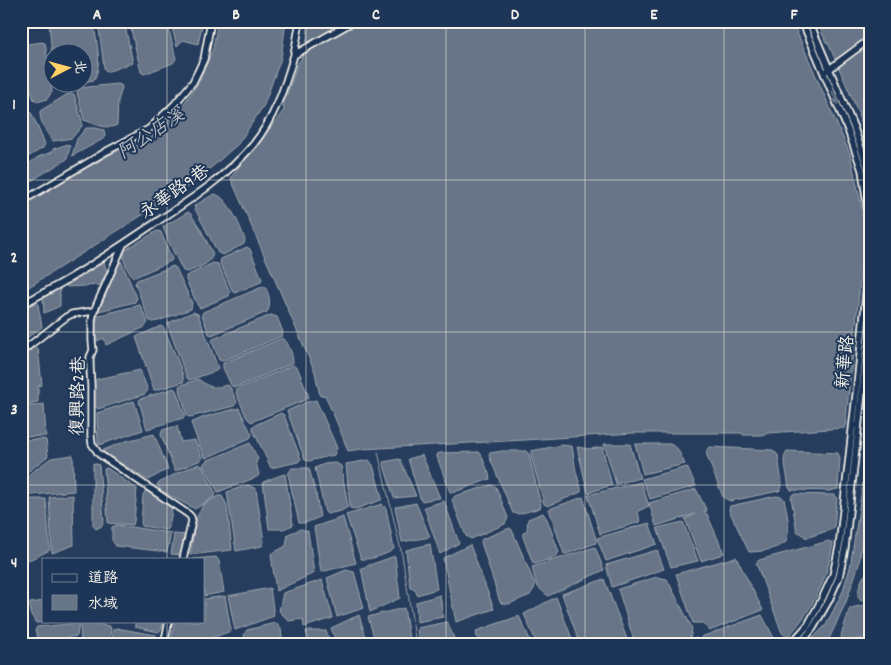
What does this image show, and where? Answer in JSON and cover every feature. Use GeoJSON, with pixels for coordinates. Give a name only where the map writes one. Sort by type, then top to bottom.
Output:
{"type":"FeatureCollection","features":[{"type":"Feature","properties":{"kind":"street"},"geometry":{"type":"LineString","coordinates":[[21,202],[107,151],[149,129],[174,105],[193,82],[204,59],[211,21]]}},
{"type":"Feature","properties":{"kind":"street","name":"永華路9巷"},"geometry":{"type":"LineString","coordinates":[[21,304],[66,280],[123,244],[228,171],[254,144],[280,98],[294,55],[300,21]]}},
{"type":"Feature","properties":{"kind":"street"},"geometry":{"type":"LineString","coordinates":[[294,55],[354,21]]}},
{"type":"Feature","properties":{"kind":"street","name":"新華路"},"geometry":{"type":"LineString","coordinates":[[791,644],[808,625],[823,597],[833,575],[839,547],[870,253],[867,204],[862,170],[848,130],[802,21]]}},
{"type":"Feature","properties":{"kind":"street"},"geometry":{"type":"LineString","coordinates":[[809,21],[857,136],[868,169],[870,182]]}},
{"type":"Feature","properties":{"kind":"street"},"geometry":{"type":"LineString","coordinates":[[824,72],[870,39]]}},
{"type":"Feature","properties":{"kind":"street","name":"復興路2巷"},"geometry":{"type":"LineString","coordinates":[[123,244],[94,311],[92,320],[93,350],[90,357],[92,444],[99,454],[191,517],[192,521],[183,558]]}},
{"type":"Feature","properties":{"kind":"street"},"geometry":{"type":"LineString","coordinates":[[21,352],[66,316],[94,311]]}},
{"type":"Feature","properties":{"kind":"street","name":"新華路"},"geometry":{"type":"LineString","coordinates":[[800,644],[813,628],[829,600],[839,577],[845,548],[870,320]]}},
{"type":"Feature","properties":{"kind":"street"},"geometry":{"type":"LineString","coordinates":[[164,644],[169,622]]}},
{"type":"Feature","properties":{"kind":"water"},"geometry":{"type":"Polygon","coordinates":[[[49,21],[93,21],[98,59],[97,73],[94,80],[92,80],[92,42],[51,42],[49,21]]]}},
{"type":"Feature","properties":{"kind":"water"},"geometry":{"type":"Polygon","coordinates":[[[98,21],[124,21],[133,63],[106,72],[98,21]]]}},
{"type":"Feature","properties":{"kind":"water"},"geometry":{"type":"Polygon","coordinates":[[[129,21],[167,21],[176,59],[173,63],[144,74],[141,72],[129,21]]]}},
{"type":"Feature","properties":{"kind":"water"},"geometry":{"type":"Polygon","coordinates":[[[170,21],[203,21],[198,44],[183,40],[177,46],[170,21]]]}},
{"type":"Feature","properties":{"kind":"water","name":"阿公店溪"},"geometry":{"type":"Polygon","coordinates":[[[218,21],[286,21],[281,58],[264,105],[238,144],[196,181],[21,292],[21,204],[150,133],[183,105],[199,82],[213,49],[218,21]]]}},
{"type":"Feature","properties":{"kind":"water"},"geometry":{"type":"Polygon","coordinates":[[[307,21],[792,21],[850,154],[866,226],[845,428],[768,433],[765,435],[743,435],[742,433],[633,433],[348,451],[325,395],[320,396],[315,372],[231,179],[284,110],[283,105],[298,63],[305,50],[308,34],[307,21]]]}},
{"type":"Feature","properties":{"kind":"water"},"geometry":{"type":"Polygon","coordinates":[[[817,21],[870,21],[870,144],[859,114],[817,21]]]}},
{"type":"Feature","properties":{"kind":"water"},"geometry":{"type":"Polygon","coordinates":[[[42,42],[42,92],[52,92],[47,99],[37,102],[33,98],[21,45],[42,42]]]}},
{"type":"Feature","properties":{"kind":"water"},"geometry":{"type":"Polygon","coordinates":[[[121,85],[117,125],[105,127],[84,120],[77,93],[92,92],[92,87],[121,85]]]}},
{"type":"Feature","properties":{"kind":"water"},"geometry":{"type":"Polygon","coordinates":[[[68,94],[74,94],[82,126],[72,138],[53,141],[44,127],[40,111],[68,94]]]}},
{"type":"Feature","properties":{"kind":"water"},"geometry":{"type":"Polygon","coordinates":[[[21,112],[32,114],[45,144],[43,148],[21,161],[21,112]]]}},
{"type":"Feature","properties":{"kind":"water"},"geometry":{"type":"Polygon","coordinates":[[[86,128],[104,130],[105,138],[72,156],[77,139],[86,128]]]}},
{"type":"Feature","properties":{"kind":"water"},"geometry":{"type":"Polygon","coordinates":[[[68,144],[70,147],[67,159],[21,187],[22,169],[38,157],[68,144]]]}},
{"type":"Feature","properties":{"kind":"water"},"geometry":{"type":"Polygon","coordinates":[[[214,194],[224,200],[237,220],[245,240],[244,244],[223,255],[218,253],[194,206],[214,194]]]}},
{"type":"Feature","properties":{"kind":"water"},"geometry":{"type":"Polygon","coordinates":[[[188,212],[200,228],[213,254],[209,261],[188,272],[183,271],[163,227],[188,212]]]}},
{"type":"Feature","properties":{"kind":"water"},"geometry":{"type":"Polygon","coordinates":[[[157,231],[161,232],[172,259],[171,261],[133,277],[125,264],[125,250],[157,231]]]}},
{"type":"Feature","properties":{"kind":"water"},"geometry":{"type":"Polygon","coordinates":[[[247,247],[250,249],[262,279],[261,282],[235,293],[220,263],[221,259],[247,247]]]}},
{"type":"Feature","properties":{"kind":"water"},"geometry":{"type":"Polygon","coordinates":[[[121,261],[137,298],[135,302],[99,311],[103,295],[121,261]]]}},
{"type":"Feature","properties":{"kind":"water"},"geometry":{"type":"Polygon","coordinates":[[[104,262],[108,275],[101,285],[67,287],[66,280],[104,262]]]}},
{"type":"Feature","properties":{"kind":"water"},"geometry":{"type":"Polygon","coordinates":[[[213,263],[218,264],[230,292],[229,296],[200,308],[186,280],[186,276],[213,263]]]}},
{"type":"Feature","properties":{"kind":"water"},"geometry":{"type":"Polygon","coordinates":[[[173,266],[176,268],[192,303],[191,309],[152,322],[149,320],[135,283],[137,280],[173,266]]]}},
{"type":"Feature","properties":{"kind":"water"},"geometry":{"type":"Polygon","coordinates":[[[60,287],[60,306],[44,313],[43,296],[60,287]]]}},
{"type":"Feature","properties":{"kind":"water"},"geometry":{"type":"Polygon","coordinates":[[[265,287],[269,296],[270,303],[267,312],[212,335],[209,334],[202,315],[203,312],[265,287]]]}},
{"type":"Feature","properties":{"kind":"water"},"geometry":{"type":"Polygon","coordinates":[[[37,299],[42,327],[21,342],[21,308],[37,299]]]}},
{"type":"Feature","properties":{"kind":"water"},"geometry":{"type":"Polygon","coordinates":[[[140,305],[148,322],[145,327],[106,345],[104,338],[97,341],[94,336],[96,316],[140,305]]]}},
{"type":"Feature","properties":{"kind":"water"},"geometry":{"type":"Polygon","coordinates":[[[193,312],[198,314],[218,368],[216,371],[189,380],[168,323],[193,312]]]}},
{"type":"Feature","properties":{"kind":"water"},"geometry":{"type":"Polygon","coordinates":[[[271,315],[277,317],[283,332],[282,336],[223,361],[219,360],[212,341],[213,339],[271,315]]]}},
{"type":"Feature","properties":{"kind":"water"},"geometry":{"type":"Polygon","coordinates":[[[161,326],[164,328],[184,380],[183,382],[154,390],[136,337],[161,326]]]}},
{"type":"Feature","properties":{"kind":"water"},"geometry":{"type":"Polygon","coordinates":[[[283,338],[290,349],[293,363],[237,387],[231,385],[223,368],[223,363],[283,338]]]}},
{"type":"Feature","properties":{"kind":"water"},"geometry":{"type":"Polygon","coordinates":[[[33,348],[38,348],[42,385],[38,386],[38,402],[21,404],[21,357],[33,348]]]}},
{"type":"Feature","properties":{"kind":"water"},"geometry":{"type":"Polygon","coordinates":[[[293,365],[298,369],[309,397],[251,422],[247,418],[236,393],[237,389],[293,365]]]}},
{"type":"Feature","properties":{"kind":"water"},"geometry":{"type":"Polygon","coordinates":[[[140,370],[148,390],[145,394],[98,409],[93,404],[93,382],[97,379],[140,370]]]}},
{"type":"Feature","properties":{"kind":"water"},"geometry":{"type":"Polygon","coordinates":[[[198,379],[212,387],[228,385],[237,402],[234,406],[190,417],[187,416],[179,386],[198,379]]]}},
{"type":"Feature","properties":{"kind":"water"},"geometry":{"type":"Polygon","coordinates":[[[174,388],[185,415],[183,418],[147,429],[140,399],[174,388]]]}},
{"type":"Feature","properties":{"kind":"water"},"geometry":{"type":"Polygon","coordinates":[[[316,400],[337,448],[334,455],[309,461],[305,460],[287,411],[316,400]]]}},
{"type":"Feature","properties":{"kind":"water"},"geometry":{"type":"Polygon","coordinates":[[[134,401],[143,430],[99,445],[97,413],[134,401]]]}},
{"type":"Feature","properties":{"kind":"water"},"geometry":{"type":"Polygon","coordinates":[[[44,404],[46,436],[21,437],[21,407],[44,404]]]}},
{"type":"Feature","properties":{"kind":"water"},"geometry":{"type":"Polygon","coordinates":[[[239,408],[252,435],[250,438],[206,458],[203,455],[191,423],[204,417],[239,408]]]}},
{"type":"Feature","properties":{"kind":"water"},"geometry":{"type":"Polygon","coordinates":[[[281,413],[284,415],[301,459],[298,462],[271,468],[253,430],[253,426],[281,413]]]}},
{"type":"Feature","properties":{"kind":"water"},"geometry":{"type":"Polygon","coordinates":[[[177,426],[181,442],[195,440],[202,458],[175,471],[161,435],[162,430],[177,426]]]}},
{"type":"Feature","properties":{"kind":"water"},"geometry":{"type":"Polygon","coordinates":[[[154,434],[168,469],[148,480],[101,451],[126,441],[154,434]]]}},
{"type":"Feature","properties":{"kind":"water"},"geometry":{"type":"Polygon","coordinates":[[[870,436],[870,484],[859,564],[846,602],[829,639],[822,644],[807,644],[826,625],[842,593],[850,568],[864,476],[865,444],[870,436]]]}},
{"type":"Feature","properties":{"kind":"water"},"geometry":{"type":"Polygon","coordinates":[[[23,440],[46,440],[48,456],[21,477],[21,443],[23,440]]]}},
{"type":"Feature","properties":{"kind":"water"},"geometry":{"type":"Polygon","coordinates":[[[250,443],[258,459],[256,462],[259,475],[218,492],[203,465],[206,461],[250,443]]]}},
{"type":"Feature","properties":{"kind":"water"},"geometry":{"type":"Polygon","coordinates":[[[604,444],[630,444],[640,478],[616,484],[604,444]]]}},
{"type":"Feature","properties":{"kind":"water"},"geometry":{"type":"Polygon","coordinates":[[[635,444],[670,444],[677,448],[685,464],[643,474],[635,444]]]}},
{"type":"Feature","properties":{"kind":"water"},"geometry":{"type":"Polygon","coordinates":[[[562,445],[572,446],[581,492],[548,506],[544,504],[531,451],[562,445]]]}},
{"type":"Feature","properties":{"kind":"water"},"geometry":{"type":"Polygon","coordinates":[[[577,447],[590,449],[602,447],[612,485],[588,493],[577,447]]]}},
{"type":"Feature","properties":{"kind":"water"},"geometry":{"type":"Polygon","coordinates":[[[709,447],[773,450],[778,455],[781,489],[730,501],[723,497],[707,455],[709,447]]]}},
{"type":"Feature","properties":{"kind":"water"},"geometry":{"type":"Polygon","coordinates":[[[526,451],[529,454],[540,508],[519,514],[513,513],[489,456],[490,453],[526,451]]]}},
{"type":"Feature","properties":{"kind":"water"},"geometry":{"type":"Polygon","coordinates":[[[787,451],[838,453],[840,458],[838,489],[829,491],[791,490],[789,488],[784,458],[787,451]]]}},
{"type":"Feature","properties":{"kind":"water"},"geometry":{"type":"Polygon","coordinates":[[[479,452],[490,479],[452,493],[450,492],[437,454],[479,452]]]}},
{"type":"Feature","properties":{"kind":"water"},"geometry":{"type":"Polygon","coordinates":[[[73,455],[74,491],[23,496],[21,494],[21,480],[51,458],[73,455]]]}},
{"type":"Feature","properties":{"kind":"water"},"geometry":{"type":"Polygon","coordinates":[[[422,455],[440,498],[421,501],[408,459],[422,455]]]}},
{"type":"Feature","properties":{"kind":"water"},"geometry":{"type":"Polygon","coordinates":[[[400,459],[416,496],[394,498],[383,462],[400,459]]]}},
{"type":"Feature","properties":{"kind":"water"},"geometry":{"type":"Polygon","coordinates":[[[369,460],[373,465],[382,498],[356,509],[350,508],[346,464],[369,460]]]}},
{"type":"Feature","properties":{"kind":"water"},"geometry":{"type":"Polygon","coordinates":[[[93,463],[99,465],[104,521],[102,526],[96,529],[93,525],[93,463]]]}},
{"type":"Feature","properties":{"kind":"water"},"geometry":{"type":"Polygon","coordinates":[[[336,463],[341,466],[348,507],[341,511],[327,514],[315,468],[324,464],[336,463]]]}},
{"type":"Feature","properties":{"kind":"water"},"geometry":{"type":"Polygon","coordinates":[[[199,464],[202,466],[216,494],[214,497],[195,509],[160,490],[157,484],[199,464]]]}},
{"type":"Feature","properties":{"kind":"water"},"geometry":{"type":"Polygon","coordinates":[[[687,467],[696,486],[650,499],[642,479],[687,467]]]}},
{"type":"Feature","properties":{"kind":"water"},"geometry":{"type":"Polygon","coordinates":[[[107,468],[137,489],[133,525],[108,523],[104,469],[107,468]]]}},
{"type":"Feature","properties":{"kind":"water"},"geometry":{"type":"Polygon","coordinates":[[[292,468],[309,468],[316,494],[320,517],[305,523],[299,523],[288,474],[292,468]]]}},
{"type":"Feature","properties":{"kind":"water"},"geometry":{"type":"Polygon","coordinates":[[[285,474],[293,525],[283,529],[269,529],[263,482],[285,474]]]}},
{"type":"Feature","properties":{"kind":"water"},"geometry":{"type":"Polygon","coordinates":[[[641,482],[649,506],[638,511],[640,522],[600,534],[588,495],[641,482]]]}},
{"type":"Feature","properties":{"kind":"water"},"geometry":{"type":"Polygon","coordinates":[[[248,485],[256,489],[264,542],[262,546],[236,551],[227,492],[248,485]]]}},
{"type":"Feature","properties":{"kind":"water"},"geometry":{"type":"Polygon","coordinates":[[[491,485],[496,487],[508,518],[505,524],[471,539],[466,536],[452,500],[455,496],[491,485]]]}},
{"type":"Feature","properties":{"kind":"water"},"geometry":{"type":"Polygon","coordinates":[[[696,489],[707,511],[703,512],[707,514],[724,553],[701,561],[685,519],[695,514],[656,526],[649,503],[696,489]]]}},
{"type":"Feature","properties":{"kind":"water"},"geometry":{"type":"Polygon","coordinates":[[[146,490],[170,505],[172,509],[169,528],[166,530],[142,526],[143,495],[146,490]]]}},
{"type":"Feature","properties":{"kind":"water"},"geometry":{"type":"Polygon","coordinates":[[[793,494],[834,495],[837,497],[833,529],[806,538],[797,532],[791,497],[793,494]]]}},
{"type":"Feature","properties":{"kind":"water"},"geometry":{"type":"Polygon","coordinates":[[[73,495],[74,545],[52,553],[49,497],[73,495]]]}},
{"type":"Feature","properties":{"kind":"water"},"geometry":{"type":"Polygon","coordinates":[[[218,496],[222,496],[227,505],[232,550],[190,555],[196,519],[203,505],[218,496]]]}},
{"type":"Feature","properties":{"kind":"water"},"geometry":{"type":"Polygon","coordinates":[[[776,496],[784,499],[788,525],[786,542],[768,550],[749,552],[729,510],[730,506],[776,496]]]}},
{"type":"Feature","properties":{"kind":"water"},"geometry":{"type":"Polygon","coordinates":[[[583,497],[596,543],[564,554],[549,509],[583,497]]]}},
{"type":"Feature","properties":{"kind":"water"},"geometry":{"type":"Polygon","coordinates":[[[21,499],[46,499],[50,550],[25,560],[21,499]]]}},
{"type":"Feature","properties":{"kind":"water"},"geometry":{"type":"Polygon","coordinates":[[[444,501],[459,543],[440,554],[424,507],[444,501]]]}},
{"type":"Feature","properties":{"kind":"water"},"geometry":{"type":"Polygon","coordinates":[[[416,503],[430,537],[402,542],[395,507],[416,503]]]}},
{"type":"Feature","properties":{"kind":"water"},"geometry":{"type":"Polygon","coordinates":[[[382,504],[386,508],[394,549],[378,557],[361,559],[346,515],[382,504]]]}},
{"type":"Feature","properties":{"kind":"water"},"geometry":{"type":"Polygon","coordinates":[[[543,513],[559,552],[556,557],[535,564],[533,563],[523,533],[527,530],[528,519],[543,513]]]}},
{"type":"Feature","properties":{"kind":"water"},"geometry":{"type":"Polygon","coordinates":[[[343,517],[356,563],[321,572],[314,527],[343,517]]]}},
{"type":"Feature","properties":{"kind":"water"},"geometry":{"type":"Polygon","coordinates":[[[683,522],[698,561],[671,567],[657,528],[683,522]]]}},
{"type":"Feature","properties":{"kind":"water"},"geometry":{"type":"Polygon","coordinates":[[[649,523],[657,544],[606,561],[597,538],[649,523]]]}},
{"type":"Feature","properties":{"kind":"water"},"geometry":{"type":"Polygon","coordinates":[[[117,525],[171,533],[167,552],[116,546],[112,540],[112,527],[117,525]]]}},
{"type":"Feature","properties":{"kind":"water"},"geometry":{"type":"Polygon","coordinates":[[[510,528],[535,584],[530,595],[509,604],[504,604],[500,602],[481,542],[482,539],[510,528]]]}},
{"type":"Feature","properties":{"kind":"water"},"geometry":{"type":"Polygon","coordinates":[[[301,529],[308,531],[314,573],[276,591],[271,554],[286,546],[288,534],[301,529]]]}},
{"type":"Feature","properties":{"kind":"water"},"geometry":{"type":"Polygon","coordinates":[[[174,534],[186,535],[183,555],[171,554],[174,534]]]}},
{"type":"Feature","properties":{"kind":"water"},"geometry":{"type":"Polygon","coordinates":[[[829,541],[833,543],[827,569],[813,603],[790,635],[785,635],[782,633],[756,563],[759,560],[829,541]]]}},
{"type":"Feature","properties":{"kind":"water"},"geometry":{"type":"Polygon","coordinates":[[[430,544],[437,589],[417,595],[415,589],[410,587],[406,550],[430,544]]]}},
{"type":"Feature","properties":{"kind":"water"},"geometry":{"type":"Polygon","coordinates":[[[470,545],[494,609],[456,622],[443,558],[470,545]]]}},
{"type":"Feature","properties":{"kind":"water"},"geometry":{"type":"Polygon","coordinates":[[[595,547],[604,570],[548,596],[537,586],[532,567],[595,547]]]}},
{"type":"Feature","properties":{"kind":"water"},"geometry":{"type":"Polygon","coordinates":[[[657,550],[664,569],[612,587],[606,565],[657,550]]]}},
{"type":"Feature","properties":{"kind":"water"},"geometry":{"type":"Polygon","coordinates":[[[395,556],[400,598],[370,612],[361,568],[395,556]]]}},
{"type":"Feature","properties":{"kind":"water"},"geometry":{"type":"Polygon","coordinates":[[[216,557],[219,561],[224,592],[205,596],[204,558],[216,557]]]}},
{"type":"Feature","properties":{"kind":"water"},"geometry":{"type":"Polygon","coordinates":[[[736,557],[763,610],[709,631],[703,623],[693,623],[676,574],[736,557]]]}},
{"type":"Feature","properties":{"kind":"water"},"geometry":{"type":"Polygon","coordinates":[[[346,570],[354,572],[364,608],[337,617],[327,578],[346,570]]]}},
{"type":"Feature","properties":{"kind":"water"},"geometry":{"type":"Polygon","coordinates":[[[870,572],[870,600],[861,601],[858,597],[859,587],[863,577],[870,572]]]}},
{"type":"Feature","properties":{"kind":"water"},"geometry":{"type":"Polygon","coordinates":[[[657,577],[667,579],[692,628],[690,641],[696,638],[702,641],[703,644],[635,644],[618,589],[657,577]]]}},
{"type":"Feature","properties":{"kind":"water"},"geometry":{"type":"Polygon","coordinates":[[[604,579],[627,639],[614,644],[580,644],[562,594],[604,579]]]}},
{"type":"Feature","properties":{"kind":"water"},"geometry":{"type":"Polygon","coordinates":[[[322,580],[333,618],[304,627],[303,619],[289,621],[279,611],[283,593],[322,580]]]}},
{"type":"Feature","properties":{"kind":"water"},"geometry":{"type":"Polygon","coordinates":[[[270,588],[274,616],[235,630],[228,596],[270,588]]]}},
{"type":"Feature","properties":{"kind":"water"},"geometry":{"type":"Polygon","coordinates":[[[440,595],[443,617],[417,622],[416,602],[440,595]]]}},
{"type":"Feature","properties":{"kind":"water"},"geometry":{"type":"Polygon","coordinates":[[[225,596],[231,631],[195,644],[170,644],[175,622],[205,622],[205,599],[225,596]]]}},
{"type":"Feature","properties":{"kind":"water"},"geometry":{"type":"Polygon","coordinates":[[[556,597],[574,644],[537,644],[524,614],[556,597]]]}},
{"type":"Feature","properties":{"kind":"water"},"geometry":{"type":"Polygon","coordinates":[[[42,601],[42,622],[48,622],[36,623],[30,613],[30,603],[42,601]]]}},
{"type":"Feature","properties":{"kind":"water"},"geometry":{"type":"Polygon","coordinates":[[[870,604],[870,637],[845,641],[841,637],[850,608],[870,604]]]}},
{"type":"Feature","properties":{"kind":"water"},"geometry":{"type":"Polygon","coordinates":[[[404,608],[410,644],[376,644],[368,617],[404,608]]]}},
{"type":"Feature","properties":{"kind":"water"},"geometry":{"type":"Polygon","coordinates":[[[359,615],[368,644],[337,644],[331,628],[359,615]]]}},
{"type":"Feature","properties":{"kind":"water"},"geometry":{"type":"Polygon","coordinates":[[[762,615],[777,644],[704,644],[701,637],[762,615]]]}},
{"type":"Feature","properties":{"kind":"water"},"geometry":{"type":"Polygon","coordinates":[[[519,616],[532,644],[483,644],[483,641],[477,637],[476,631],[519,616]]]}},
{"type":"Feature","properties":{"kind":"water"},"geometry":{"type":"Polygon","coordinates":[[[86,622],[109,626],[111,628],[110,644],[81,644],[80,625],[86,622]]]}},
{"type":"Feature","properties":{"kind":"water"},"geometry":{"type":"Polygon","coordinates":[[[135,622],[164,622],[161,630],[158,632],[135,627],[135,622]]]}},
{"type":"Feature","properties":{"kind":"water"},"geometry":{"type":"Polygon","coordinates":[[[447,622],[454,638],[452,644],[419,644],[417,628],[447,622]]]}},
{"type":"Feature","properties":{"kind":"water"},"geometry":{"type":"Polygon","coordinates":[[[79,623],[77,636],[35,643],[38,639],[35,630],[37,627],[79,623]]]}},
{"type":"Feature","properties":{"kind":"water"},"geometry":{"type":"Polygon","coordinates":[[[275,623],[281,629],[283,644],[246,644],[244,634],[247,630],[275,623]]]}},
{"type":"Feature","properties":{"kind":"water"},"geometry":{"type":"Polygon","coordinates":[[[116,628],[156,635],[156,641],[160,644],[112,644],[113,630],[116,628]]]}},
{"type":"Feature","properties":{"kind":"water"},"geometry":{"type":"Polygon","coordinates":[[[306,631],[326,631],[330,644],[310,644],[306,631]]]}},
{"type":"Feature","properties":{"kind":"waterway"},"geometry":{"type":"LineString","coordinates":[[378,452],[402,555],[416,644]]}}]}
